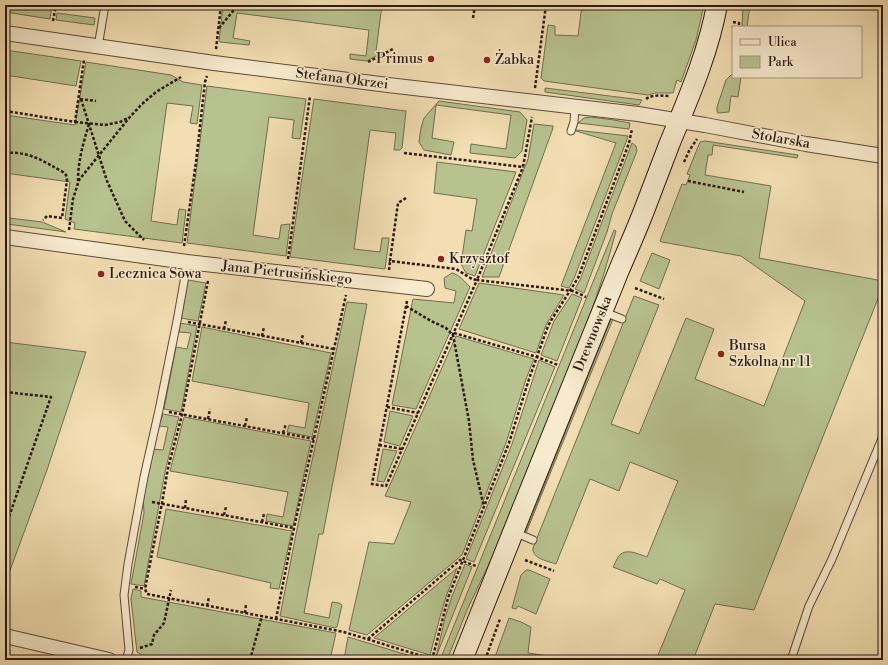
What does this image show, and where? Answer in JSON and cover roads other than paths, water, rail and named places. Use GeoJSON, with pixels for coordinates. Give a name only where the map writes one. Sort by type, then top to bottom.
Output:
{"type":"FeatureCollection","features":[{"type":"Feature","properties":{"kind":"main road","name":"Drewnowska"},"geometry":{"type":"LineString","coordinates":[[462,660],[680,121],[706,50],[717,5]]}},
{"type":"Feature","properties":{"kind":"street","name":"Stefana Okrzei"},"geometry":{"type":"LineString","coordinates":[[5,33],[214,63],[638,114],[680,121]]}},
{"type":"Feature","properties":{"kind":"street","name":"Stolarska"},"geometry":{"type":"LineString","coordinates":[[680,121],[806,144],[883,156]]}},
{"type":"Feature","properties":{"kind":"street","name":"Jana Pietrusińskiego"},"geometry":{"type":"LineString","coordinates":[[5,237],[187,262],[427,289]]}},
{"type":"Feature","properties":{"kind":"street"},"geometry":{"type":"LineString","coordinates":[[5,636],[109,660]]}},
{"type":"Feature","properties":{"kind":"lane"},"geometry":{"type":"LineString","coordinates":[[98,47],[104,5]]}},
{"type":"Feature","properties":{"kind":"lane"},"geometry":{"type":"LineString","coordinates":[[571,130],[574,122],[575,107]]}},
{"type":"Feature","properties":{"kind":"lane"},"geometry":{"type":"LineString","coordinates":[[126,660],[128,650],[124,595],[128,564],[139,499],[159,410],[186,276],[187,262]]}},
{"type":"Feature","properties":{"kind":"lane"},"geometry":{"type":"LineString","coordinates":[[602,311],[622,319]]}},
{"type":"Feature","properties":{"kind":"lane"},"geometry":{"type":"LineString","coordinates":[[791,660],[809,606],[832,559],[883,436]]}},
{"type":"Feature","properties":{"kind":"lane"},"geometry":{"type":"LineString","coordinates":[[514,532],[533,540]]}},
{"type":"Feature","properties":{"kind":"place","name":"Primus"},"geometry":{"type":"Point","coordinates":[431,59]}},
{"type":"Feature","properties":{"kind":"place","name":"Żabka"},"geometry":{"type":"Point","coordinates":[487,60]}},
{"type":"Feature","properties":{"kind":"place","name":"Krzysztof"},"geometry":{"type":"Point","coordinates":[441,259]}},
{"type":"Feature","properties":{"kind":"place","name":"Lecznica Sowa"},"geometry":{"type":"Point","coordinates":[101,274]}},
{"type":"Feature","properties":{"kind":"place","name":"Bursa Szkolna nr 11"},"geometry":{"type":"Point","coordinates":[721,354]}}]}
